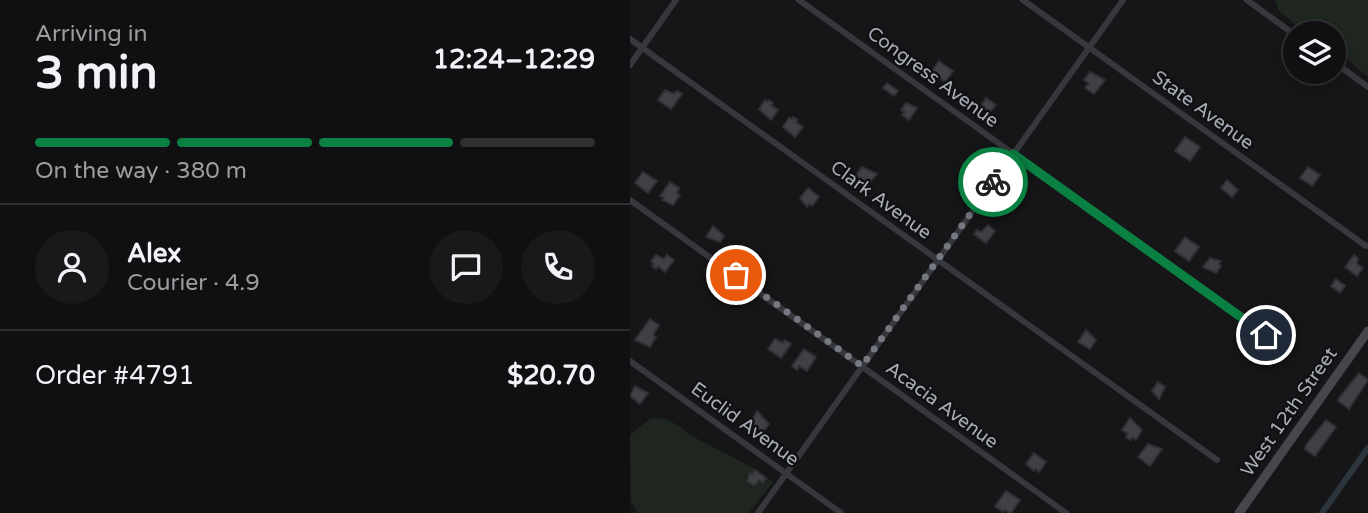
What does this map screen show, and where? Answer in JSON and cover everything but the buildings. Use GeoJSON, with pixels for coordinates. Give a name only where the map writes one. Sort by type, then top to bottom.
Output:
{"type":"FeatureCollection","features":[{"type":"Feature","properties":{"kind":"street"},"geometry":{"type":"LineString","coordinates":[[630,65],[676,0]]}},
{"type":"Feature","properties":{"kind":"street","name":"Congress Avenue"},"geometry":{"type":"LineString","coordinates":[[799,0],[1287,350]]}},
{"type":"Feature","properties":{"kind":"street","name":"State Avenue"},"geometry":{"type":"LineString","coordinates":[[1023,0],[1366,246]]}},
{"type":"Feature","properties":{"kind":"street"},"geometry":{"type":"LineString","coordinates":[[758,513],[1123,0]]}},
{"type":"Feature","properties":{"kind":"street"},"geometry":{"type":"LineString","coordinates":[[1247,0],[1283,26]]}},
{"type":"Feature","properties":{"kind":"street","name":"Clark Avenue"},"geometry":{"type":"LineString","coordinates":[[630,39],[1217,460]]}},
{"type":"Feature","properties":{"kind":"street"},"geometry":{"type":"LineString","coordinates":[[1346,71],[1368,87]]}},
{"type":"Feature","properties":{"kind":"street","name":"Acacia Avenue"},"geometry":{"type":"LineString","coordinates":[[630,200],[1066,513]]}},
{"type":"Feature","properties":{"kind":"street","name":"West 12th Street"},"geometry":{"type":"LineString","coordinates":[[1239,513],[1368,331]]}},
{"type":"Feature","properties":{"kind":"street","name":"Euclid Avenue"},"geometry":{"type":"LineString","coordinates":[[630,362],[841,513]]}},
{"type":"Feature","properties":{"kind":"shaded area"},"geometry":{"type":"Polygon","coordinates":[[[1275,0],[1368,0],[1368,77],[1346,58],[1346,21],[1291,21],[1279,11],[1275,0]]]}},
{"type":"Feature","properties":{"kind":"shaded area"},"geometry":{"type":"Polygon","coordinates":[[[651,418],[666,419],[773,482],[749,513],[638,513],[631,502],[630,435],[651,418]]]}},
{"type":"Feature","properties":{"kind":"waterway"},"geometry":{"type":"LineString","coordinates":[[1322,513],[1368,448]]}},
{"type":"Feature","properties":{"kind":"way so far"},"geometry":{"type":"LineString","coordinates":[[736,275],[862,366],[993,182]]}},
{"type":"Feature","properties":{"kind":"route"},"geometry":{"type":"LineString","coordinates":[[993,182],[1013,154],[1266,335]]}}]}
